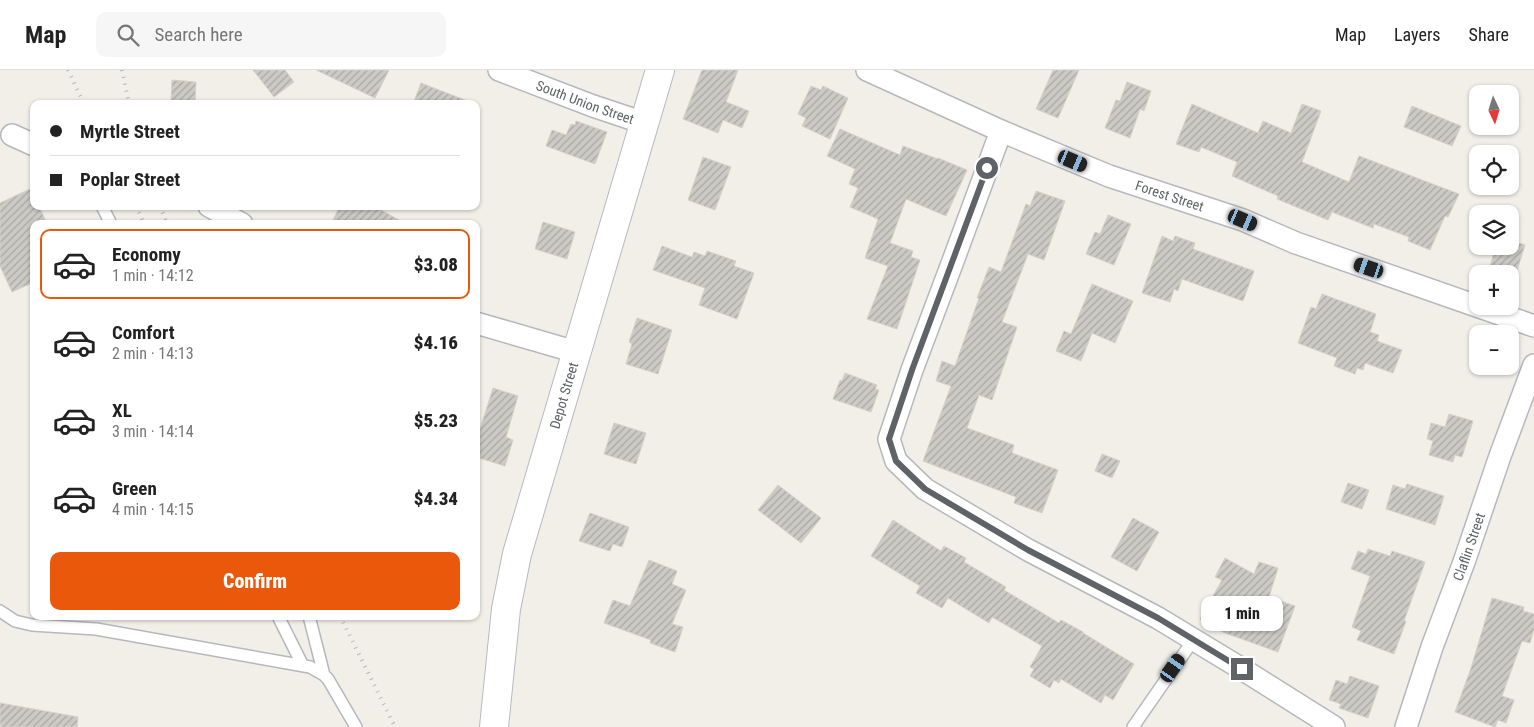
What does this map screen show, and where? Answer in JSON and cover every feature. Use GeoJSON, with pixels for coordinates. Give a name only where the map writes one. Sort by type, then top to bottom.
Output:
{"type":"FeatureCollection","features":[{"type":"Feature","properties":{"kind":"main road","name":"Depot Street"},"geometry":{"type":"LineString","coordinates":[[494,727],[504,628],[513,572],[524,526],[660,70]]}},
{"type":"Feature","properties":{"kind":"street","name":"South Union Street"},"geometry":{"type":"LineString","coordinates":[[498,70],[644,123]]}},
{"type":"Feature","properties":{"kind":"street","name":"Forest Street"},"geometry":{"type":"LineString","coordinates":[[867,70],[1001,131],[1109,176],[1243,220],[1296,243],[1534,326]]}},
{"type":"Feature","properties":{"kind":"street"},"geometry":{"type":"LineString","coordinates":[[1001,131],[909,378],[889,439],[896,461],[925,489],[1028,550],[1158,618],[1334,727]]}},
{"type":"Feature","properties":{"kind":"street"},"geometry":{"type":"LineString","coordinates":[[12,135],[30,143]]}},
{"type":"Feature","properties":{"kind":"street"},"geometry":{"type":"LineString","coordinates":[[216,210],[235,220]]}},
{"type":"Feature","properties":{"kind":"street"},"geometry":{"type":"LineString","coordinates":[[480,323],[576,352]]}},
{"type":"Feature","properties":{"kind":"street","name":"Claflin Street"},"geometry":{"type":"LineString","coordinates":[[1406,727],[1432,647],[1534,365]]}},
{"type":"Feature","properties":{"kind":"lane"},"geometry":{"type":"LineString","coordinates":[[0,611],[15,621],[32,625],[96,629],[310,667],[324,675],[333,685],[352,725]]}},
{"type":"Feature","properties":{"kind":"lane"},"geometry":{"type":"LineString","coordinates":[[280,620],[304,666]]}},
{"type":"Feature","properties":{"kind":"lane"},"geometry":{"type":"LineString","coordinates":[[309,620],[324,675]]}},
{"type":"Feature","properties":{"kind":"lane"},"geometry":{"type":"LineString","coordinates":[[1133,727],[1194,639]]}},
{"type":"Feature","properties":{"kind":"building"},"geometry":{"type":"Polygon","coordinates":[[[253,70],[285,70],[294,82],[274,97],[253,70]]]}},
{"type":"Feature","properties":{"kind":"building"},"geometry":{"type":"Polygon","coordinates":[[[316,70],[389,70],[375,98],[316,70]]]}},
{"type":"Feature","properties":{"kind":"building"},"geometry":{"type":"Polygon","coordinates":[[[702,70],[738,70],[726,102],[749,111],[742,128],[723,120],[718,133],[683,119],[702,70]]]}},
{"type":"Feature","properties":{"kind":"building"},"geometry":{"type":"Polygon","coordinates":[[[1053,70],[1079,70],[1058,118],[1036,109],[1053,70]]]}},
{"type":"Feature","properties":{"kind":"building"},"geometry":{"type":"Polygon","coordinates":[[[172,80],[196,82],[195,100],[171,100],[172,80]]]}},
{"type":"Feature","properties":{"kind":"building"},"geometry":{"type":"Polygon","coordinates":[[[1127,82],[1151,91],[1144,111],[1140,109],[1130,138],[1105,128],[1116,100],[1120,101],[1127,82]]]}},
{"type":"Feature","properties":{"kind":"building"},"geometry":{"type":"Polygon","coordinates":[[[421,83],[465,100],[415,100],[421,83]]]}},
{"type":"Feature","properties":{"kind":"building"},"geometry":{"type":"Polygon","coordinates":[[[811,86],[821,90],[823,86],[848,98],[830,139],[802,126],[806,118],[798,114],[811,86]]]}},
{"type":"Feature","properties":{"kind":"building"},"geometry":{"type":"Polygon","coordinates":[[[1192,104],[1258,133],[1263,121],[1291,133],[1302,104],[1321,111],[1302,162],[1349,182],[1359,156],[1459,194],[1448,217],[1445,216],[1430,250],[1408,241],[1409,237],[1374,224],[1373,228],[1332,212],[1328,220],[1277,199],[1278,196],[1232,176],[1237,162],[1201,147],[1199,152],[1176,144],[1192,104]]]}},
{"type":"Feature","properties":{"kind":"building"},"geometry":{"type":"Polygon","coordinates":[[[1412,106],[1461,126],[1452,146],[1404,127],[1412,106]]]}},
{"type":"Feature","properties":{"kind":"building"},"geometry":{"type":"Polygon","coordinates":[[[576,121],[607,132],[595,164],[546,146],[552,130],[566,135],[571,124],[575,125],[576,121]]]}},
{"type":"Feature","properties":{"kind":"building"},"geometry":{"type":"Polygon","coordinates":[[[840,129],[900,155],[903,146],[967,170],[946,216],[906,199],[890,243],[913,251],[911,257],[920,260],[897,329],[867,319],[888,266],[865,258],[878,219],[850,207],[858,188],[849,184],[855,169],[827,156],[840,129]]]}},
{"type":"Feature","properties":{"kind":"building"},"geometry":{"type":"Polygon","coordinates":[[[703,157],[731,167],[715,210],[688,200],[703,157]]]}},
{"type":"Feature","properties":{"kind":"building"},"geometry":{"type":"Polygon","coordinates":[[[30,189],[30,210],[41,210],[45,220],[30,220],[30,284],[12,292],[0,266],[0,203],[30,189]]]}},
{"type":"Feature","properties":{"kind":"building"},"geometry":{"type":"Polygon","coordinates":[[[1036,191],[1065,201],[1044,260],[1028,254],[1002,322],[1017,327],[992,400],[979,395],[967,428],[1014,445],[1012,453],[1058,470],[1042,513],[1014,503],[1016,497],[923,461],[951,386],[936,381],[942,361],[955,366],[989,267],[1001,272],[1026,204],[1030,206],[1036,191]]]}},
{"type":"Feature","properties":{"kind":"building"},"geometry":{"type":"Polygon","coordinates":[[[338,210],[381,210],[399,220],[333,220],[338,210]]]}},
{"type":"Feature","properties":{"kind":"building"},"geometry":{"type":"Polygon","coordinates":[[[1108,215],[1131,224],[1114,265],[1086,254],[1095,232],[1100,234],[1108,215]]]}},
{"type":"Feature","properties":{"kind":"building"},"geometry":{"type":"Polygon","coordinates":[[[543,222],[575,232],[567,259],[535,249],[543,222]]]}},
{"type":"Feature","properties":{"kind":"building"},"geometry":{"type":"Polygon","coordinates":[[[1162,236],[1173,241],[1175,236],[1195,243],[1193,249],[1254,271],[1243,301],[1182,279],[1178,291],[1174,289],[1170,302],[1142,293],[1162,236]]]}},
{"type":"Feature","properties":{"kind":"building"},"geometry":{"type":"Polygon","coordinates":[[[1519,243],[1525,245],[1519,265],[1490,265],[1493,255],[1519,255],[1519,243]]]}},
{"type":"Feature","properties":{"kind":"building"},"geometry":{"type":"Polygon","coordinates":[[[662,246],[692,257],[694,252],[705,256],[707,251],[736,261],[734,266],[754,273],[737,319],[699,305],[705,288],[653,270],[662,246]]]}},
{"type":"Feature","properties":{"kind":"building"},"geometry":{"type":"Polygon","coordinates":[[[1092,284],[1133,301],[1115,343],[1092,333],[1081,361],[1056,351],[1064,331],[1071,334],[1092,284]]]}},
{"type":"Feature","properties":{"kind":"building"},"geometry":{"type":"Polygon","coordinates":[[[1322,294],[1376,314],[1370,332],[1379,335],[1377,341],[1402,350],[1393,373],[1365,363],[1363,370],[1357,368],[1355,374],[1334,366],[1337,358],[1298,343],[1311,307],[1316,309],[1322,294]]]}},
{"type":"Feature","properties":{"kind":"building"},"geometry":{"type":"Polygon","coordinates":[[[637,318],[672,330],[658,374],[626,364],[632,344],[629,342],[637,318]]]}},
{"type":"Feature","properties":{"kind":"building"},"geometry":{"type":"Polygon","coordinates":[[[845,373],[877,385],[875,389],[879,390],[871,412],[833,399],[840,380],[842,381],[845,373]]]}},
{"type":"Feature","properties":{"kind":"building"},"geometry":{"type":"Polygon","coordinates":[[[493,388],[518,396],[506,437],[513,440],[505,466],[480,458],[480,429],[493,388]]]}},
{"type":"Feature","properties":{"kind":"building"},"geometry":{"type":"Polygon","coordinates":[[[1449,414],[1473,421],[1462,457],[1455,455],[1453,462],[1429,455],[1433,441],[1427,439],[1431,423],[1445,427],[1449,414]]]}},
{"type":"Feature","properties":{"kind":"building"},"geometry":{"type":"Polygon","coordinates":[[[614,423],[646,433],[636,464],[604,454],[614,423]]]}},
{"type":"Feature","properties":{"kind":"building"},"geometry":{"type":"Polygon","coordinates":[[[1102,454],[1120,461],[1112,478],[1095,471],[1102,454]]]}},
{"type":"Feature","properties":{"kind":"building"},"geometry":{"type":"Polygon","coordinates":[[[1348,483],[1369,490],[1362,509],[1341,502],[1348,483]]]}},
{"type":"Feature","properties":{"kind":"building"},"geometry":{"type":"Polygon","coordinates":[[[1407,484],[1444,496],[1435,525],[1386,509],[1393,485],[1405,489],[1407,484]]]}},
{"type":"Feature","properties":{"kind":"building"},"geometry":{"type":"Polygon","coordinates":[[[778,485],[821,518],[801,543],[758,510],[778,485]]]}},
{"type":"Feature","properties":{"kind":"building"},"geometry":{"type":"Polygon","coordinates":[[[590,513],[629,527],[622,547],[613,544],[610,551],[579,541],[590,513]]]}},
{"type":"Feature","properties":{"kind":"building"},"geometry":{"type":"Polygon","coordinates":[[[1133,518],[1159,532],[1137,571],[1111,557],[1133,518]]]}},
{"type":"Feature","properties":{"kind":"building"},"geometry":{"type":"Polygon","coordinates":[[[893,520],[941,551],[944,546],[966,558],[964,562],[1006,587],[1004,590],[1059,623],[1061,620],[1083,632],[1134,664],[1113,700],[1105,695],[1101,703],[1061,679],[1059,683],[1054,680],[1050,688],[1030,676],[1034,669],[1030,667],[1042,646],[992,617],[989,623],[948,598],[942,608],[916,593],[920,586],[871,556],[893,520]]]}},
{"type":"Feature","properties":{"kind":"building"},"geometry":{"type":"Polygon","coordinates":[[[1368,549],[1390,556],[1392,551],[1425,562],[1394,654],[1357,640],[1361,631],[1352,627],[1370,576],[1351,569],[1358,551],[1366,554],[1368,549]]]}},
{"type":"Feature","properties":{"kind":"building"},"geometry":{"type":"Polygon","coordinates":[[[1225,558],[1254,574],[1259,562],[1278,568],[1269,597],[1295,606],[1278,652],[1225,633],[1200,619],[1222,580],[1215,577],[1225,558]]]}},
{"type":"Feature","properties":{"kind":"building"},"geometry":{"type":"Polygon","coordinates":[[[649,560],[677,571],[672,584],[686,590],[672,624],[683,627],[675,652],[650,643],[651,640],[604,623],[613,600],[630,606],[649,560]]]}},
{"type":"Feature","properties":{"kind":"building"},"geometry":{"type":"Polygon","coordinates":[[[1492,598],[1524,607],[1523,611],[1534,614],[1534,629],[1530,643],[1522,641],[1502,696],[1514,700],[1506,723],[1498,720],[1495,727],[1455,712],[1471,668],[1492,598]]]}},
{"type":"Feature","properties":{"kind":"building"},"geometry":{"type":"Polygon","coordinates":[[[1350,676],[1379,686],[1368,718],[1339,708],[1341,704],[1329,700],[1336,680],[1347,684],[1350,676]]]}},
{"type":"Feature","properties":{"kind":"building"},"geometry":{"type":"Polygon","coordinates":[[[0,703],[78,717],[77,727],[0,727],[0,703]]]}},
{"type":"Feature","properties":{"kind":"railway"},"geometry":{"type":"LineString","coordinates":[[68,70],[82,100]]}},
{"type":"Feature","properties":{"kind":"railway"},"geometry":{"type":"LineString","coordinates":[[122,70],[128,100]]}},
{"type":"Feature","properties":{"kind":"railway"},"geometry":{"type":"LineString","coordinates":[[138,210],[142,220]]}},
{"type":"Feature","properties":{"kind":"railway"},"geometry":{"type":"LineString","coordinates":[[162,210],[165,220]]}},
{"type":"Feature","properties":{"kind":"railway"},"geometry":{"type":"LineString","coordinates":[[342,620],[395,727]]}},
{"type":"Feature","properties":{"kind":"route"},"geometry":{"type":"LineString","coordinates":[[987,168],[912,370],[889,439],[896,461],[925,489],[1028,550],[1158,618],[1242,669]]}}]}
